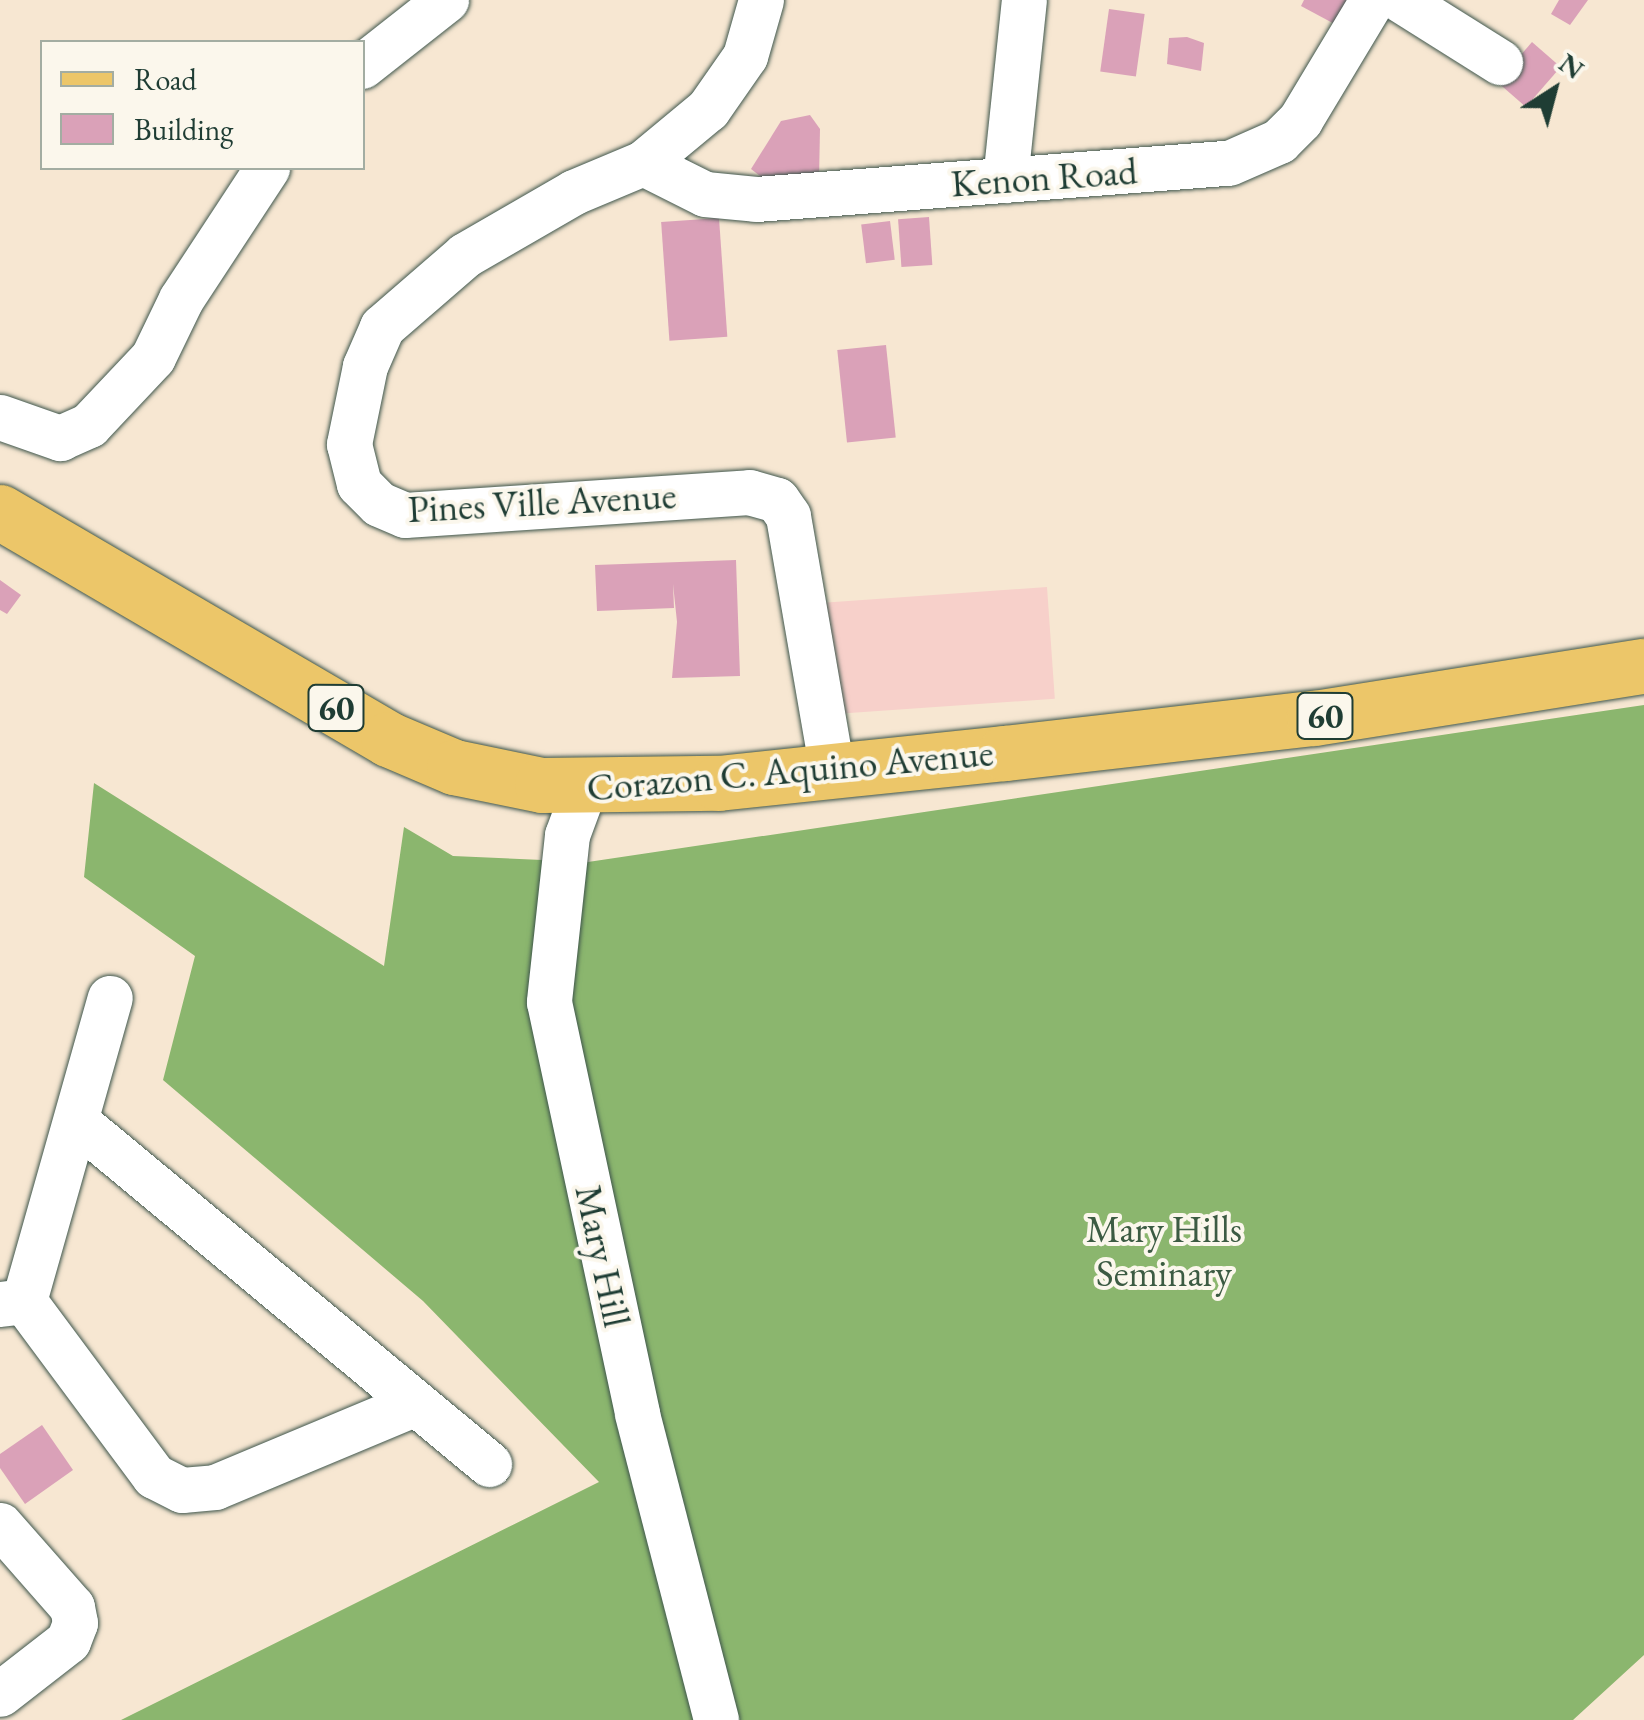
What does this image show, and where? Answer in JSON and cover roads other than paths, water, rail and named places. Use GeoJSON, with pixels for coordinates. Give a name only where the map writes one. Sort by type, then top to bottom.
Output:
{"type":"FeatureCollection","features":[{"type":"Feature","properties":{"kind":"main road","name":"Corazon C. Aquino Avenue"},"geometry":{"type":"LineString","coordinates":[[0,512],[388,738],[454,767],[584,789],[832,771],[1314,718],[1644,666]]}},
{"type":"Feature","properties":{"kind":"street"},"geometry":{"type":"LineString","coordinates":[[365,64],[446,0]]}},
{"type":"Feature","properties":{"kind":"street","name":"Pines Ville Avenue"},"geometry":{"type":"LineString","coordinates":[[761,0],[745,56],[708,109],[643,164],[574,192],[465,255],[382,327],[351,420],[359,484],[379,504],[404,516],[749,492],[777,500],[788,516],[832,771]]}},
{"type":"Feature","properties":{"kind":"street"},"geometry":{"type":"LineString","coordinates":[[1006,180],[1024,0]]}},
{"type":"Feature","properties":{"kind":"street","name":"Kenon Road"},"geometry":{"type":"LineString","coordinates":[[643,164],[705,194],[756,199],[1229,163],[1279,141],[1300,120],[1372,0]]}},
{"type":"Feature","properties":{"kind":"street"},"geometry":{"type":"LineString","coordinates":[[1401,0],[1500,62]]}},
{"type":"Feature","properties":{"kind":"street"},"geometry":{"type":"LineString","coordinates":[[0,417],[60,438],[89,425],[154,357],[181,299],[266,170]]}},
{"type":"Feature","properties":{"kind":"street","name":"Mary Hill"},"geometry":{"type":"LineString","coordinates":[[584,789],[567,834],[549,1002],[637,1414],[716,1720]]}},
{"type":"Feature","properties":{"kind":"street"},"geometry":{"type":"LineString","coordinates":[[110,998],[76,1121],[12,1303],[154,1476],[182,1490],[215,1488],[411,1406]]}},
{"type":"Feature","properties":{"kind":"street"},"geometry":{"type":"LineString","coordinates":[[76,1121],[411,1406],[489,1464]]}},
{"type":"Feature","properties":{"kind":"street"},"geometry":{"type":"LineString","coordinates":[[0,1525],[72,1607],[68,1641],[0,1694]]}},
{"type":"Feature","properties":{"kind":"park label","name":"Mary Hills Seminary"},"geometry":{"type":"Point","coordinates":[1164,1251]}}]}
